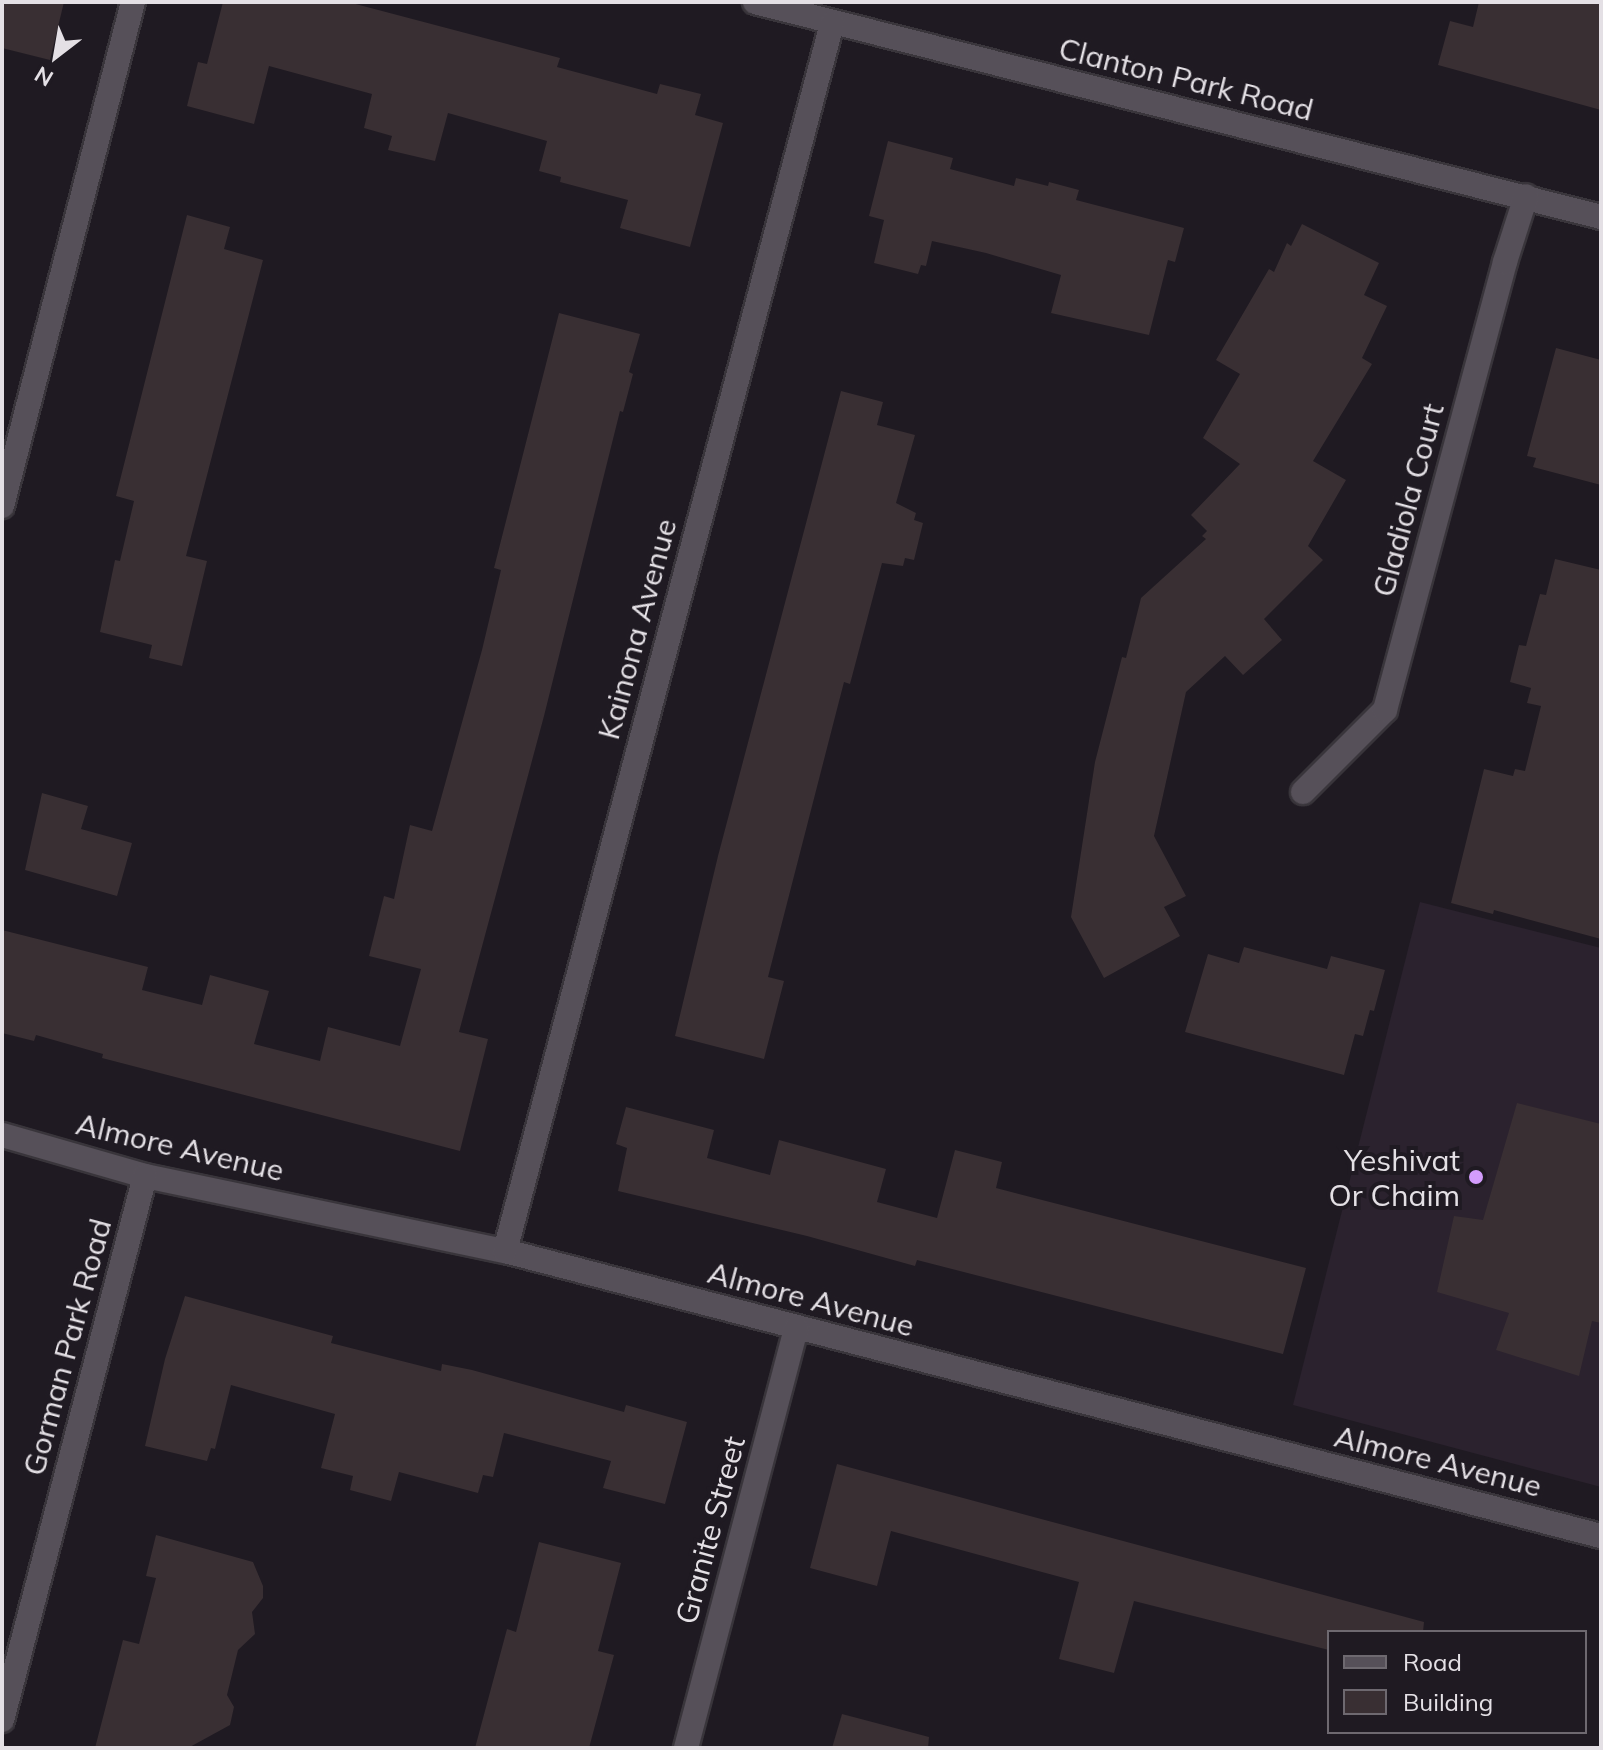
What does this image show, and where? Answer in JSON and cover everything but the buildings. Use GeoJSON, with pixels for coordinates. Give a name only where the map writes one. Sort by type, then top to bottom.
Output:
{"type":"FeatureCollection","features":[{"type":"Feature","properties":{"kind":"street"},"geometry":{"type":"LineString","coordinates":[[2,506],[133,2]]}},
{"type":"Feature","properties":{"kind":"street","name":"Clanton Park Road"},"geometry":{"type":"LineString","coordinates":[[755,2],[1601,217]]}},
{"type":"Feature","properties":{"kind":"street","name":"Kainona Avenue"},"geometry":{"type":"LineString","coordinates":[[505,1251],[832,24]]}},
{"type":"Feature","properties":{"kind":"street","name":"Gladiola Court"},"geometry":{"type":"LineString","coordinates":[[1303,792],[1385,710],[1505,262],[1526,196]]}},
{"type":"Feature","properties":{"kind":"street","name":"Almore Avenue"},"geometry":{"type":"LineString","coordinates":[[2,1135],[145,1176],[505,1251],[1601,1536]]}},
{"type":"Feature","properties":{"kind":"street","name":"Gorman Park Road"},"geometry":{"type":"LineString","coordinates":[[2,1720],[145,1176]]}},
{"type":"Feature","properties":{"kind":"street","name":"Granite Street"},"geometry":{"type":"LineString","coordinates":[[686,1748],[796,1328]]}},
{"type":"Feature","properties":{"kind":"shaded area","name":"Yeshivat Or Chaim"},"geometry":{"type":"Polygon","coordinates":[[[1420,902],[1601,948],[1601,1487],[1293,1405],[1420,902]]]}},
{"type":"Feature","properties":{"kind":"place","name":"Yeshivat Or Chaim"},"geometry":{"type":"Point","coordinates":[1476,1177]}}]}
